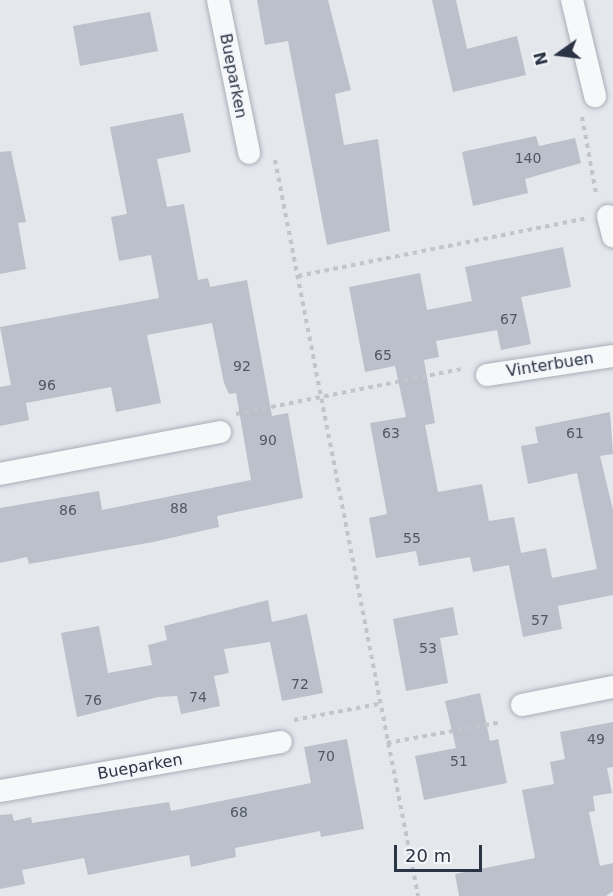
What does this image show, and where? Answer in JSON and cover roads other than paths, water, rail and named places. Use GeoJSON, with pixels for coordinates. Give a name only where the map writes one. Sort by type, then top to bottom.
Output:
{"type":"FeatureCollection","features":[{"type":"Feature","properties":{"kind":"street","name":"Bueparken"},"geometry":{"type":"LineString","coordinates":[[218,0],[249,153]]}},
{"type":"Feature","properties":{"kind":"street"},"geometry":{"type":"LineString","coordinates":[[572,0],[595,96]]}},
{"type":"Feature","properties":{"kind":"street","name":"Vinterbuen"},"geometry":{"type":"LineString","coordinates":[[487,375],[613,356]]}},
{"type":"Feature","properties":{"kind":"street"},"geometry":{"type":"LineString","coordinates":[[0,474],[220,432]]}},
{"type":"Feature","properties":{"kind":"street"},"geometry":{"type":"LineString","coordinates":[[522,705],[613,687]]}},
{"type":"Feature","properties":{"kind":"street","name":"Bueparken"},"geometry":{"type":"LineString","coordinates":[[0,791],[281,742]]}}]}
